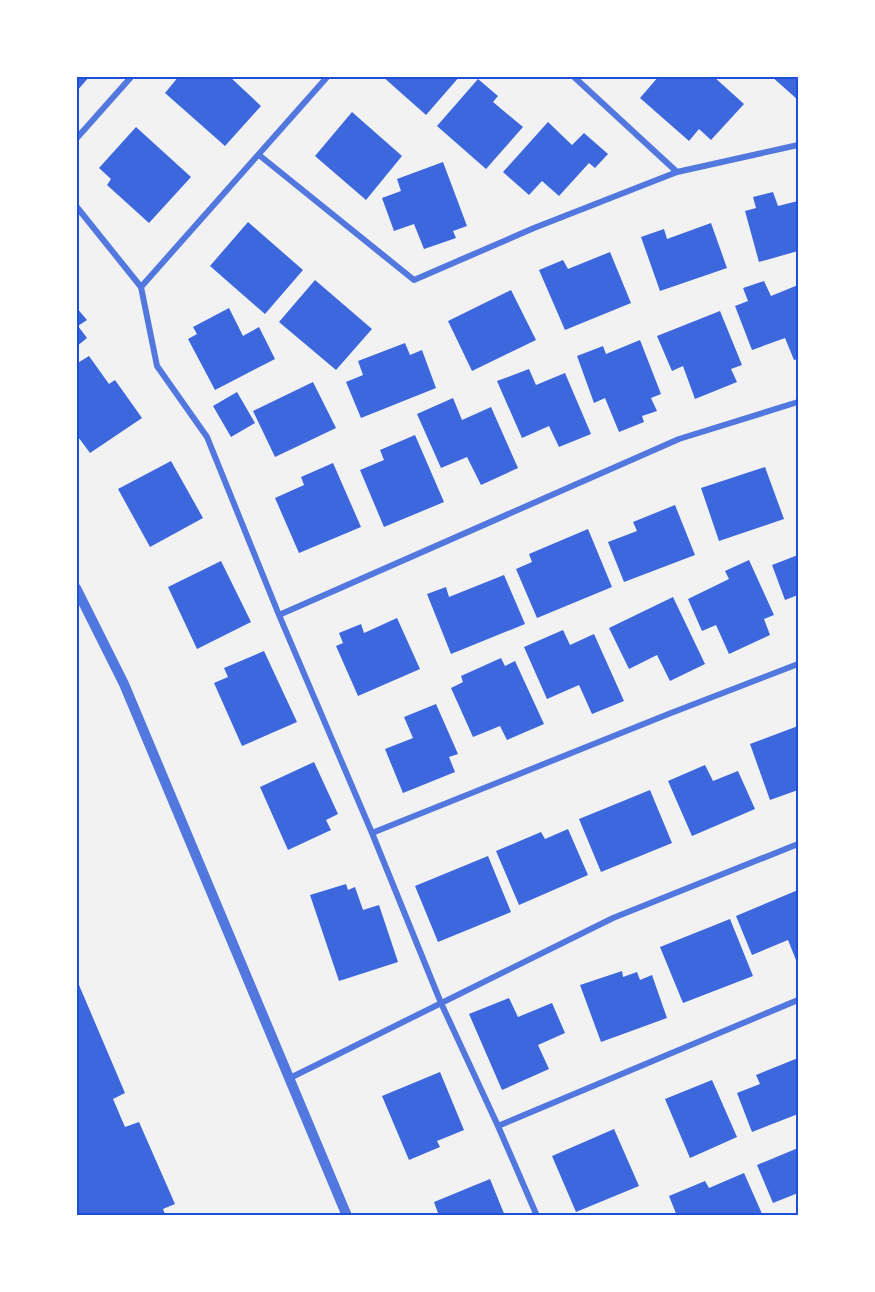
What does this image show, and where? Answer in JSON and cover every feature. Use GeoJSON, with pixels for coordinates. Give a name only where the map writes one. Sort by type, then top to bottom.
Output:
{"type":"FeatureCollection","features":[{"type":"Feature","properties":{"kind":"street"},"geometry":{"type":"LineString","coordinates":[[76,139],[132,76]]}},
{"type":"Feature","properties":{"kind":"street"},"geometry":{"type":"LineString","coordinates":[[141,288],[328,76]]}},
{"type":"Feature","properties":{"kind":"street"},"geometry":{"type":"LineString","coordinates":[[573,76],[677,172]]}},
{"type":"Feature","properties":{"kind":"street"},"geometry":{"type":"LineString","coordinates":[[258,155],[414,280],[534,228],[677,172],[798,145]]}},
{"type":"Feature","properties":{"kind":"street"},"geometry":{"type":"LineString","coordinates":[[76,206],[141,288],[157,366],[207,436],[441,1003],[537,1215]]}},
{"type":"Feature","properties":{"kind":"street"},"geometry":{"type":"LineString","coordinates":[[279,615],[679,439],[798,402]]}},
{"type":"Feature","properties":{"kind":"street"},"geometry":{"type":"LineString","coordinates":[[76,588],[124,684],[347,1215]]}},
{"type":"Feature","properties":{"kind":"street"},"geometry":{"type":"LineString","coordinates":[[372,833],[798,664]]}},
{"type":"Feature","properties":{"kind":"street"},"geometry":{"type":"LineString","coordinates":[[290,1078],[613,918],[798,844]]}},
{"type":"Feature","properties":{"kind":"street"},"geometry":{"type":"LineString","coordinates":[[498,1126],[798,1000]]}},
{"type":"Feature","properties":{"kind":"building"},"geometry":{"type":"Polygon","coordinates":[[[76,76],[90,76],[76,92],[76,76]]]}},
{"type":"Feature","properties":{"kind":"building"},"geometry":{"type":"Polygon","coordinates":[[[179,76],[229,76],[261,106],[225,146],[165,93],[179,76]]]}},
{"type":"Feature","properties":{"kind":"building"},"geometry":{"type":"Polygon","coordinates":[[[382,76],[460,76],[426,115],[382,76]]]}},
{"type":"Feature","properties":{"kind":"building"},"geometry":{"type":"Polygon","coordinates":[[[659,76],[713,76],[744,104],[711,140],[699,129],[689,141],[640,98],[659,76]]]}},
{"type":"Feature","properties":{"kind":"building"},"geometry":{"type":"Polygon","coordinates":[[[771,76],[798,76],[798,100],[771,76]]]}},
{"type":"Feature","properties":{"kind":"building"},"geometry":{"type":"Polygon","coordinates":[[[478,79],[498,96],[493,102],[523,127],[486,169],[437,126],[478,79]]]}},
{"type":"Feature","properties":{"kind":"building"},"geometry":{"type":"Polygon","coordinates":[[[352,112],[402,156],[366,200],[315,156],[352,112]]]}},
{"type":"Feature","properties":{"kind":"building"},"geometry":{"type":"Polygon","coordinates":[[[548,122],[572,145],[584,133],[608,154],[595,168],[589,163],[559,196],[542,181],[529,195],[503,172],[548,122]]]}},
{"type":"Feature","properties":{"kind":"building"},"geometry":{"type":"Polygon","coordinates":[[[136,127],[191,177],[149,223],[107,185],[111,179],[99,168],[136,127]]]}},
{"type":"Feature","properties":{"kind":"building"},"geometry":{"type":"Polygon","coordinates":[[[443,162],[467,226],[453,231],[456,238],[424,249],[414,224],[394,231],[382,198],[401,191],[397,179],[443,162]]]}},
{"type":"Feature","properties":{"kind":"building"},"geometry":{"type":"Polygon","coordinates":[[[773,192],[778,206],[798,201],[798,251],[759,262],[745,211],[756,208],[753,197],[773,192]]]}},
{"type":"Feature","properties":{"kind":"building"},"geometry":{"type":"Polygon","coordinates":[[[248,222],[303,270],[265,314],[210,266],[248,222]]]}},
{"type":"Feature","properties":{"kind":"building"},"geometry":{"type":"Polygon","coordinates":[[[711,223],[727,268],[660,291],[641,237],[664,229],[667,239],[711,223]]]}},
{"type":"Feature","properties":{"kind":"building"},"geometry":{"type":"Polygon","coordinates":[[[610,252],[631,303],[565,330],[539,270],[563,260],[568,269],[610,252]]]}},
{"type":"Feature","properties":{"kind":"building"},"geometry":{"type":"Polygon","coordinates":[[[315,280],[372,329],[336,370],[279,322],[315,280]]]}},
{"type":"Feature","properties":{"kind":"building"},"geometry":{"type":"Polygon","coordinates":[[[764,281],[771,296],[798,285],[798,359],[794,360],[785,338],[752,350],[735,306],[748,301],[743,288],[764,281]]]}},
{"type":"Feature","properties":{"kind":"building"},"geometry":{"type":"Polygon","coordinates":[[[511,290],[536,340],[472,371],[448,321],[511,290]]]}},
{"type":"Feature","properties":{"kind":"building"},"geometry":{"type":"Polygon","coordinates":[[[76,307],[87,320],[78,326],[87,338],[76,347],[76,307]]]}},
{"type":"Feature","properties":{"kind":"building"},"geometry":{"type":"Polygon","coordinates":[[[229,308],[243,336],[259,327],[275,359],[215,390],[188,339],[197,334],[193,327],[229,308]]]}},
{"type":"Feature","properties":{"kind":"building"},"geometry":{"type":"Polygon","coordinates":[[[720,311],[742,365],[731,369],[737,382],[695,399],[683,366],[672,371],[657,336],[720,311]]]}},
{"type":"Feature","properties":{"kind":"building"},"geometry":{"type":"Polygon","coordinates":[[[640,340],[661,394],[651,398],[657,411],[642,416],[644,422],[619,432],[605,398],[594,403],[577,356],[603,346],[606,354],[640,340]]]}},
{"type":"Feature","properties":{"kind":"building"},"geometry":{"type":"Polygon","coordinates":[[[405,343],[410,355],[422,350],[436,388],[361,418],[346,382],[363,375],[358,361],[405,343]]]}},
{"type":"Feature","properties":{"kind":"building"},"geometry":{"type":"Polygon","coordinates":[[[89,356],[109,384],[115,380],[142,418],[90,453],[76,434],[76,364],[89,356]]]}},
{"type":"Feature","properties":{"kind":"building"},"geometry":{"type":"Polygon","coordinates":[[[529,369],[536,385],[565,373],[591,434],[559,447],[549,426],[522,438],[497,381],[529,369]]]}},
{"type":"Feature","properties":{"kind":"building"},"geometry":{"type":"Polygon","coordinates":[[[313,382],[336,428],[275,457],[253,411],[313,382]]]}},
{"type":"Feature","properties":{"kind":"building"},"geometry":{"type":"Polygon","coordinates":[[[237,392],[255,423],[231,437],[213,406],[237,392]]]}},
{"type":"Feature","properties":{"kind":"building"},"geometry":{"type":"Polygon","coordinates":[[[453,398],[462,420],[491,407],[518,468],[481,485],[467,457],[441,468],[417,414],[453,398]]]}},
{"type":"Feature","properties":{"kind":"building"},"geometry":{"type":"Polygon","coordinates":[[[415,435],[444,502],[384,527],[360,470],[384,460],[380,450],[415,435]]]}},
{"type":"Feature","properties":{"kind":"building"},"geometry":{"type":"Polygon","coordinates":[[[171,461],[203,518],[150,547],[118,489],[171,461]]]}},
{"type":"Feature","properties":{"kind":"building"},"geometry":{"type":"Polygon","coordinates":[[[333,463],[361,527],[299,553],[275,498],[304,485],[301,477],[333,463]]]}},
{"type":"Feature","properties":{"kind":"building"},"geometry":{"type":"Polygon","coordinates":[[[765,467],[784,519],[719,541],[701,488],[765,467]]]}},
{"type":"Feature","properties":{"kind":"building"},"geometry":{"type":"Polygon","coordinates":[[[675,505],[695,555],[624,582],[608,542],[637,531],[633,522],[675,505]]]}},
{"type":"Feature","properties":{"kind":"building"},"geometry":{"type":"Polygon","coordinates":[[[588,529],[612,587],[537,618],[516,569],[532,562],[529,554],[588,529]]]}},
{"type":"Feature","properties":{"kind":"building"},"geometry":{"type":"Polygon","coordinates":[[[798,555],[798,595],[785,600],[772,565],[798,555]]]}},
{"type":"Feature","properties":{"kind":"building"},"geometry":{"type":"Polygon","coordinates":[[[749,560],[774,615],[764,619],[770,635],[729,654],[716,625],[702,631],[688,599],[729,579],[725,571],[749,560]]]}},
{"type":"Feature","properties":{"kind":"building"},"geometry":{"type":"Polygon","coordinates":[[[221,561],[251,622],[197,649],[168,587],[221,561]]]}},
{"type":"Feature","properties":{"kind":"building"},"geometry":{"type":"Polygon","coordinates":[[[504,575],[525,624],[451,654],[427,594],[446,587],[449,597],[504,575]]]}},
{"type":"Feature","properties":{"kind":"building"},"geometry":{"type":"Polygon","coordinates":[[[673,597],[705,664],[670,681],[657,655],[629,669],[609,628],[673,597]]]}},
{"type":"Feature","properties":{"kind":"building"},"geometry":{"type":"Polygon","coordinates":[[[397,618],[420,669],[358,696],[336,646],[343,643],[339,633],[361,624],[364,633],[397,618]]]}},
{"type":"Feature","properties":{"kind":"building"},"geometry":{"type":"Polygon","coordinates":[[[563,630],[570,645],[594,634],[624,701],[592,714],[579,685],[547,699],[524,647],[563,630]]]}},
{"type":"Feature","properties":{"kind":"building"},"geometry":{"type":"Polygon","coordinates":[[[264,651],[297,722],[242,746],[214,683],[228,677],[224,668],[264,651]]]}},
{"type":"Feature","properties":{"kind":"building"},"geometry":{"type":"Polygon","coordinates":[[[501,658],[505,666],[515,661],[544,724],[507,740],[500,726],[473,737],[451,688],[463,682],[461,676],[501,658]]]}},
{"type":"Feature","properties":{"kind":"building"},"geometry":{"type":"Polygon","coordinates":[[[436,704],[458,754],[449,757],[455,772],[403,793],[385,749],[413,738],[404,717],[436,704]]]}},
{"type":"Feature","properties":{"kind":"building"},"geometry":{"type":"Polygon","coordinates":[[[798,726],[798,790],[770,800],[750,744],[798,726]]]}},
{"type":"Feature","properties":{"kind":"building"},"geometry":{"type":"Polygon","coordinates":[[[314,762],[338,814],[326,820],[331,830],[288,850],[260,787],[314,762]]]}},
{"type":"Feature","properties":{"kind":"building"},"geometry":{"type":"Polygon","coordinates":[[[705,765],[713,781],[738,771],[755,809],[692,836],[668,781],[705,765]]]}},
{"type":"Feature","properties":{"kind":"building"},"geometry":{"type":"Polygon","coordinates":[[[650,790],[672,843],[601,872],[579,819],[650,790]]]}},
{"type":"Feature","properties":{"kind":"building"},"geometry":{"type":"Polygon","coordinates":[[[568,829],[588,875],[519,905],[496,851],[541,832],[545,839],[568,829]]]}},
{"type":"Feature","properties":{"kind":"building"},"geometry":{"type":"Polygon","coordinates":[[[488,856],[511,912],[438,942],[415,886],[488,856]]]}},
{"type":"Feature","properties":{"kind":"building"},"geometry":{"type":"Polygon","coordinates":[[[346,884],[348,890],[355,887],[363,910],[379,905],[398,962],[339,981],[310,895],[346,884]]]}},
{"type":"Feature","properties":{"kind":"building"},"geometry":{"type":"Polygon","coordinates":[[[798,890],[798,965],[788,940],[752,955],[736,916],[798,890]]]}},
{"type":"Feature","properties":{"kind":"building"},"geometry":{"type":"Polygon","coordinates":[[[730,919],[753,976],[683,1003],[660,947],[730,919]]]}},
{"type":"Feature","properties":{"kind":"building"},"geometry":{"type":"Polygon","coordinates":[[[622,971],[623,977],[637,972],[640,980],[652,975],[667,1018],[601,1042],[580,985],[622,971]]]}},
{"type":"Feature","properties":{"kind":"building"},"geometry":{"type":"Polygon","coordinates":[[[79,985],[125,1093],[113,1099],[125,1127],[139,1122],[175,1204],[163,1209],[165,1214],[161,1216],[76,1216],[76,986],[79,985]]]}},
{"type":"Feature","properties":{"kind":"building"},"geometry":{"type":"Polygon","coordinates":[[[509,998],[518,1017],[552,1003],[565,1033],[538,1045],[549,1069],[502,1090],[469,1014],[509,998]]]}},
{"type":"Feature","properties":{"kind":"building"},"geometry":{"type":"Polygon","coordinates":[[[798,1058],[798,1114],[752,1132],[737,1093],[760,1084],[756,1075],[798,1058]]]}},
{"type":"Feature","properties":{"kind":"building"},"geometry":{"type":"Polygon","coordinates":[[[440,1072],[464,1130],[437,1141],[440,1147],[409,1160],[382,1096],[440,1072]]]}},
{"type":"Feature","properties":{"kind":"building"},"geometry":{"type":"Polygon","coordinates":[[[712,1080],[737,1137],[690,1158],[665,1099],[712,1080]]]}},
{"type":"Feature","properties":{"kind":"building"},"geometry":{"type":"Polygon","coordinates":[[[614,1129],[639,1186],[576,1212],[552,1156],[614,1129]]]}},
{"type":"Feature","properties":{"kind":"building"},"geometry":{"type":"Polygon","coordinates":[[[798,1148],[798,1193],[773,1203],[757,1165],[798,1148]]]}},
{"type":"Feature","properties":{"kind":"building"},"geometry":{"type":"Polygon","coordinates":[[[744,1173],[763,1216],[677,1216],[669,1196],[705,1181],[709,1188],[744,1173]]]}},
{"type":"Feature","properties":{"kind":"building"},"geometry":{"type":"Polygon","coordinates":[[[490,1179],[505,1216],[439,1216],[434,1202],[490,1179]]]}}]}
